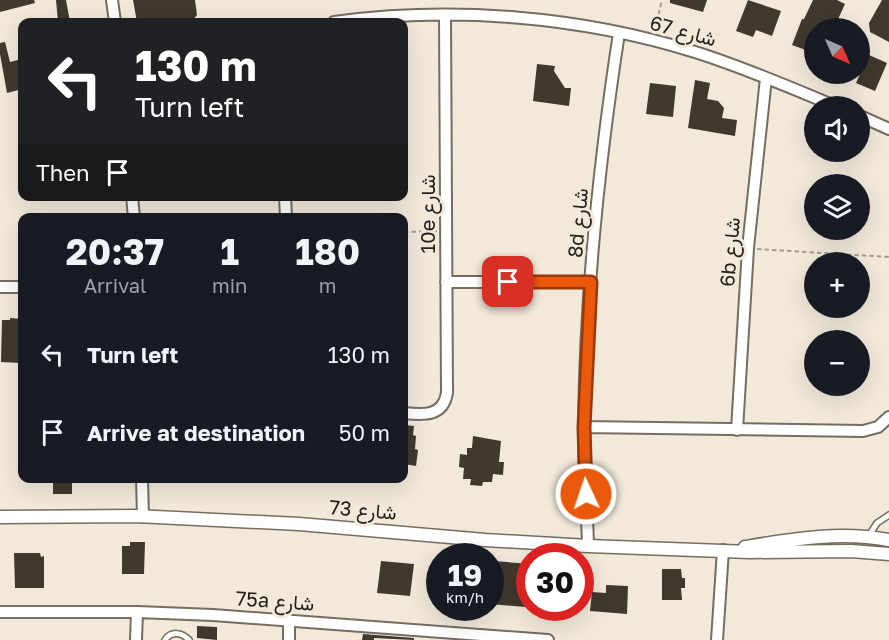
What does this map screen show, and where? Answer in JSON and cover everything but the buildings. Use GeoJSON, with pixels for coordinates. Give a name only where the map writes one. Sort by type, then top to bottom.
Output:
{"type":"FeatureCollection","features":[{"type":"Feature","properties":{"kind":"street"},"geometry":{"type":"LineString","coordinates":[[112,0],[114,18]]}},
{"type":"Feature","properties":{"kind":"street","name":"شارع 67"},"geometry":{"type":"LineString","coordinates":[[379,18],[445,16],[532,19],[619,33],[652,40],[730,63],[811,96]]}},
{"type":"Feature","properties":{"kind":"street","name":"10e شارع"},"geometry":{"type":"LineString","coordinates":[[408,413],[427,415],[439,409],[447,393],[445,16]]}},
{"type":"Feature","properties":{"kind":"street","name":"8d شارع"},"geometry":{"type":"LineString","coordinates":[[584,543],[582,501],[585,489],[584,427],[591,282],[602,158],[619,33]]}},
{"type":"Feature","properties":{"kind":"street","name":"6b شارع"},"geometry":{"type":"LineString","coordinates":[[737,430],[748,248],[766,78]]}},
{"type":"Feature","properties":{"kind":"street"},"geometry":{"type":"LineString","coordinates":[[870,121],[889,129]]}},
{"type":"Feature","properties":{"kind":"street"},"geometry":{"type":"LineString","coordinates":[[446,282],[591,282]]}},
{"type":"Feature","properties":{"kind":"street"},"geometry":{"type":"LineString","coordinates":[[0,287],[18,287]]}},
{"type":"Feature","properties":{"kind":"street"},"geometry":{"type":"LineString","coordinates":[[584,427],[863,431],[878,427],[887,420]]}},
{"type":"Feature","properties":{"kind":"street"},"geometry":{"type":"LineString","coordinates":[[137,483],[139,516]]}},
{"type":"Feature","properties":{"kind":"street"},"geometry":{"type":"LineString","coordinates":[[139,516],[142,483]]}},
{"type":"Feature","properties":{"kind":"street","name":"شارع 73"},"geometry":{"type":"LineString","coordinates":[[0,517],[139,516],[299,524],[534,543]]}},
{"type":"Feature","properties":{"kind":"street","name":"شارع 73"},"geometry":{"type":"LineString","coordinates":[[720,550],[824,535],[889,540]]}},
{"type":"Feature","properties":{"kind":"street","name":"شارع 73"},"geometry":{"type":"LineString","coordinates":[[594,546],[768,553],[851,551],[889,554]]}},
{"type":"Feature","properties":{"kind":"street"},"geometry":{"type":"LineString","coordinates":[[717,640],[720,550]]}},
{"type":"Feature","properties":{"kind":"street","name":"75a شارع"},"geometry":{"type":"LineString","coordinates":[[0,612],[136,612],[289,620],[548,640]]}},
{"type":"Feature","properties":{"kind":"street"},"geometry":{"type":"LineString","coordinates":[[136,612],[136,640]]}},
{"type":"Feature","properties":{"kind":"street"},"geometry":{"type":"LineString","coordinates":[[289,620],[289,640]]}},
{"type":"Feature","properties":{"kind":"lane"},"geometry":{"type":"LineString","coordinates":[[868,537],[877,523],[889,515]]}},
{"type":"Feature","properties":{"kind":"lane"},"geometry":{"type":"LineString","coordinates":[[165,640],[167,636],[174,634],[184,635],[189,640]]}},
{"type":"Feature","properties":{"kind":"path"},"geometry":{"type":"LineString","coordinates":[[652,40],[662,0]]}},
{"type":"Feature","properties":{"kind":"path"},"geometry":{"type":"LineString","coordinates":[[408,232],[446,231]]}},
{"type":"Feature","properties":{"kind":"path"},"geometry":{"type":"LineString","coordinates":[[748,248],[889,257]]}},
{"type":"Feature","properties":{"kind":"route"},"geometry":{"type":"LineString","coordinates":[[508,282],[591,282],[584,427],[586,494]]}}]}
